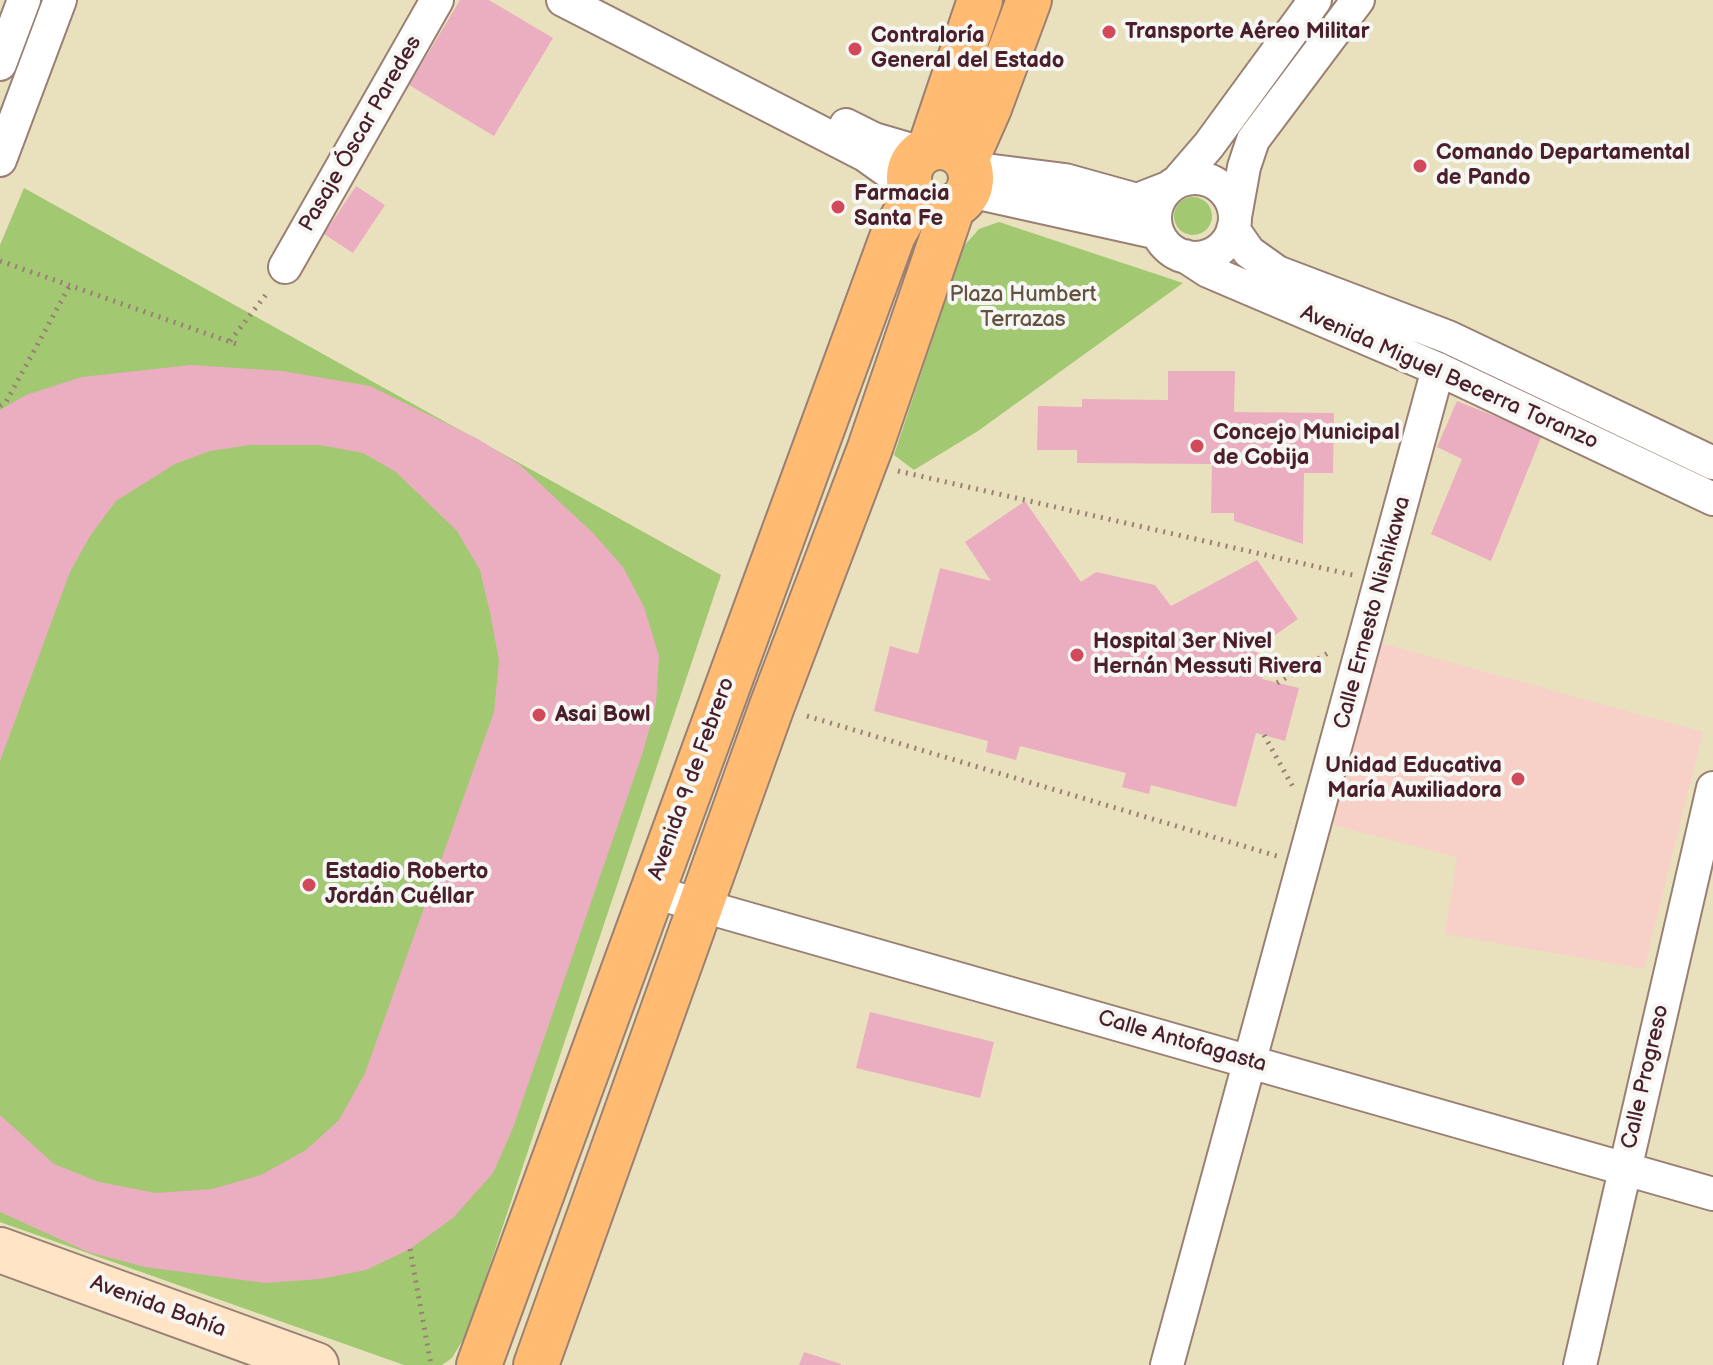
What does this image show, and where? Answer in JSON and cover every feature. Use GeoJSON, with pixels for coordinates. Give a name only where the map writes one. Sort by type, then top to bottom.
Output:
{"type":"FeatureCollection","features":[{"type":"Feature","properties":{"kind":"main road","name":"Avenida 9 de Febrero"},"geometry":{"type":"LineString","coordinates":[[536,1365],[772,706],[864,463],[942,176],[980,0]]}},
{"type":"Feature","properties":{"kind":"main road","name":"Avenida 9 de Febrero"},"geometry":{"type":"LineString","coordinates":[[479,1365],[650,891],[893,235],[942,176],[1029,0]]}},
{"type":"Feature","properties":{"kind":"street"},"geometry":{"type":"LineString","coordinates":[[0,64],[24,0]]}},
{"type":"Feature","properties":{"kind":"street"},"geometry":{"type":"LineString","coordinates":[[0,160],[60,0]]}},
{"type":"Feature","properties":{"kind":"street","name":"Pasaje Óscar Paredes"},"geometry":{"type":"LineString","coordinates":[[285,267],[437,0]]}},
{"type":"Feature","properties":{"kind":"street"},"geometry":{"type":"LineString","coordinates":[[563,0],[865,155],[1158,233]]}},
{"type":"Feature","properties":{"kind":"street"},"geometry":{"type":"LineString","coordinates":[[611,0],[942,176],[1065,180],[1137,200],[1190,178],[1216,184],[1226,192],[1234,223]]}},
{"type":"Feature","properties":{"kind":"street"},"geometry":{"type":"LineString","coordinates":[[1315,0],[1209,145],[1156,209],[1158,233],[1165,243],[1185,256],[1209,255],[1220,249],[1234,223],[1244,167],[1253,140],[1358,0]]}},
{"type":"Feature","properties":{"kind":"street","name":"Avenida Miguel Becerra Toranzo"},"geometry":{"type":"LineString","coordinates":[[1234,223],[1249,252],[1277,272],[1448,337],[1713,463]]}},
{"type":"Feature","properties":{"kind":"street","name":"Avenida Miguel Becerra Toranzo"},"geometry":{"type":"LineString","coordinates":[[1185,256],[1242,287],[1438,369],[1713,499]]}},
{"type":"Feature","properties":{"kind":"street","name":"Calle Ernesto Nishikawa"},"geometry":{"type":"LineString","coordinates":[[1167,1365],[1252,1062],[1438,369]]}},
{"type":"Feature","properties":{"kind":"street","name":"Calle Progreso"},"geometry":{"type":"LineString","coordinates":[[1580,1365],[1713,790]]}},
{"type":"Feature","properties":{"kind":"street","name":"Calle Antofagasta"},"geometry":{"type":"LineString","coordinates":[[650,891],[1713,1194]]}},
{"type":"Feature","properties":{"kind":"street","name":"Avenida Bahía"},"geometry":{"type":"LineString","coordinates":[[0,1250],[316,1365]]}},
{"type":"Feature","properties":{"kind":"path"},"geometry":{"type":"LineString","coordinates":[[0,261],[239,345]]}},
{"type":"Feature","properties":{"kind":"path"},"geometry":{"type":"LineString","coordinates":[[230,341],[252,316],[285,267]]}},
{"type":"Feature","properties":{"kind":"path"},"geometry":{"type":"LineString","coordinates":[[0,406],[6,402],[70,285]]}},
{"type":"Feature","properties":{"kind":"path"},"geometry":{"type":"LineString","coordinates":[[864,463],[1381,581]]}},
{"type":"Feature","properties":{"kind":"path"},"geometry":{"type":"LineString","coordinates":[[1277,683],[1368,630]]}},
{"type":"Feature","properties":{"kind":"path"},"geometry":{"type":"LineString","coordinates":[[772,706],[1305,864]]}},
{"type":"Feature","properties":{"kind":"path"},"geometry":{"type":"LineString","coordinates":[[1264,735],[1315,826]]}},
{"type":"Feature","properties":{"kind":"path"},"geometry":{"type":"LineString","coordinates":[[410,1249],[431,1365]]}},
{"type":"Feature","properties":{"kind":"shaded area","name":"Unidad Educativa María Auxiliadora"},"geometry":{"type":"Polygon","coordinates":[[[1381,643],[1703,732],[1644,969],[1445,934],[1457,857],[1333,825],[1381,643]]]}},
{"type":"Feature","properties":{"kind":"green space","name":"Estadio Roberto Jordán Cuéllar"},"geometry":{"type":"Polygon","coordinates":[[[24,188],[721,575],[467,1333],[452,1358],[442,1365],[404,1365],[0,1222],[0,245],[24,188]]]}},
{"type":"Feature","properties":{"kind":"green space"},"geometry":{"type":"Polygon","coordinates":[[[1193,197],[1207,202],[1212,216],[1207,230],[1193,235],[1179,230],[1174,216],[1179,202],[1193,197]]]}},
{"type":"Feature","properties":{"kind":"green space","name":"Plaza Humbert Terrazas"},"geometry":{"type":"Polygon","coordinates":[[[999,222],[1183,283],[978,431],[914,470],[894,455],[963,247],[979,229],[999,222]]]}},
{"type":"Feature","properties":{"kind":"building"},"geometry":{"type":"Polygon","coordinates":[[[460,0],[489,0],[553,38],[494,136],[409,85],[460,0]]]}},
{"type":"Feature","properties":{"kind":"building"},"geometry":{"type":"Polygon","coordinates":[[[356,186],[385,205],[353,253],[324,234],[356,186]]]}},
{"type":"Feature","properties":{"kind":"building","name":"Estadio Roberto Jordán Cuéllar"},"geometry":{"type":"Polygon","coordinates":[[[191,365],[282,371],[370,386],[478,439],[520,465],[592,532],[623,567],[644,607],[659,656],[656,704],[643,752],[513,1128],[493,1173],[453,1218],[410,1249],[366,1270],[320,1279],[265,1283],[145,1267],[88,1252],[0,1212],[0,1115],[54,1164],[99,1182],[156,1193],[212,1189],[261,1175],[306,1150],[339,1120],[365,1073],[494,712],[499,661],[491,617],[480,570],[457,531],[396,472],[363,453],[320,445],[250,445],[210,451],[175,464],[116,501],[90,536],[70,572],[0,761],[0,410],[26,395],[82,377],[191,365]]]}},
{"type":"Feature","properties":{"kind":"building"},"geometry":{"type":"Polygon","coordinates":[[[1168,371],[1235,371],[1234,412],[1334,413],[1333,473],[1304,473],[1303,544],[1234,521],[1234,513],[1211,513],[1212,464],[1077,463],[1077,450],[1037,450],[1038,406],[1082,407],[1082,399],[1168,400],[1168,371]]]}},
{"type":"Feature","properties":{"kind":"building"},"geometry":{"type":"Polygon","coordinates":[[[1457,401],[1542,435],[1491,561],[1431,534],[1462,459],[1437,447],[1457,401]]]}},
{"type":"Feature","properties":{"kind":"building","name":"Hospital 3er Nivel Hernán Messuti Rivera"},"geometry":{"type":"Polygon","coordinates":[[[1025,501],[1081,582],[1096,572],[1155,585],[1171,606],[1257,560],[1298,619],[1252,651],[1269,656],[1262,679],[1299,688],[1285,741],[1256,733],[1236,807],[1151,785],[1149,794],[1122,787],[1126,773],[1020,746],[1016,760],[986,752],[988,741],[874,711],[890,646],[918,654],[940,568],[991,581],[965,542],[1025,501]]]}},
{"type":"Feature","properties":{"kind":"building"},"geometry":{"type":"Polygon","coordinates":[[[870,1012],[994,1042],[980,1098],[856,1068],[870,1012]]]}},
{"type":"Feature","properties":{"kind":"building"},"geometry":{"type":"Polygon","coordinates":[[[804,1352],[841,1364],[841,1365],[799,1365],[804,1352]]]}},
{"type":"Feature","properties":{"kind":"place","name":"Transporte Aéreo Militar"},"geometry":{"type":"Point","coordinates":[1109,32]}},
{"type":"Feature","properties":{"kind":"place","name":"Contraloría General del Estado"},"geometry":{"type":"Point","coordinates":[855,49]}},
{"type":"Feature","properties":{"kind":"place","name":"Comando Departamental de Pando"},"geometry":{"type":"Point","coordinates":[1420,166]}},
{"type":"Feature","properties":{"kind":"place","name":"Farmacia Santa Fe"},"geometry":{"type":"Point","coordinates":[838,207]}},
{"type":"Feature","properties":{"kind":"place","name":"Concejo Municipal de Cobija"},"geometry":{"type":"Point","coordinates":[1197,446]}},
{"type":"Feature","properties":{"kind":"place","name":"Hospital 3er Nivel Hernán Messuti Rivera"},"geometry":{"type":"Point","coordinates":[1077,655]}},
{"type":"Feature","properties":{"kind":"place","name":"Asai Bowl"},"geometry":{"type":"Point","coordinates":[539,715]}},
{"type":"Feature","properties":{"kind":"place","name":"Unidad Educativa María Auxiliadora"},"geometry":{"type":"Point","coordinates":[1518,779]}},
{"type":"Feature","properties":{"kind":"place","name":"Estadio Roberto Jordán Cuéllar"},"geometry":{"type":"Point","coordinates":[309,885]}}]}
